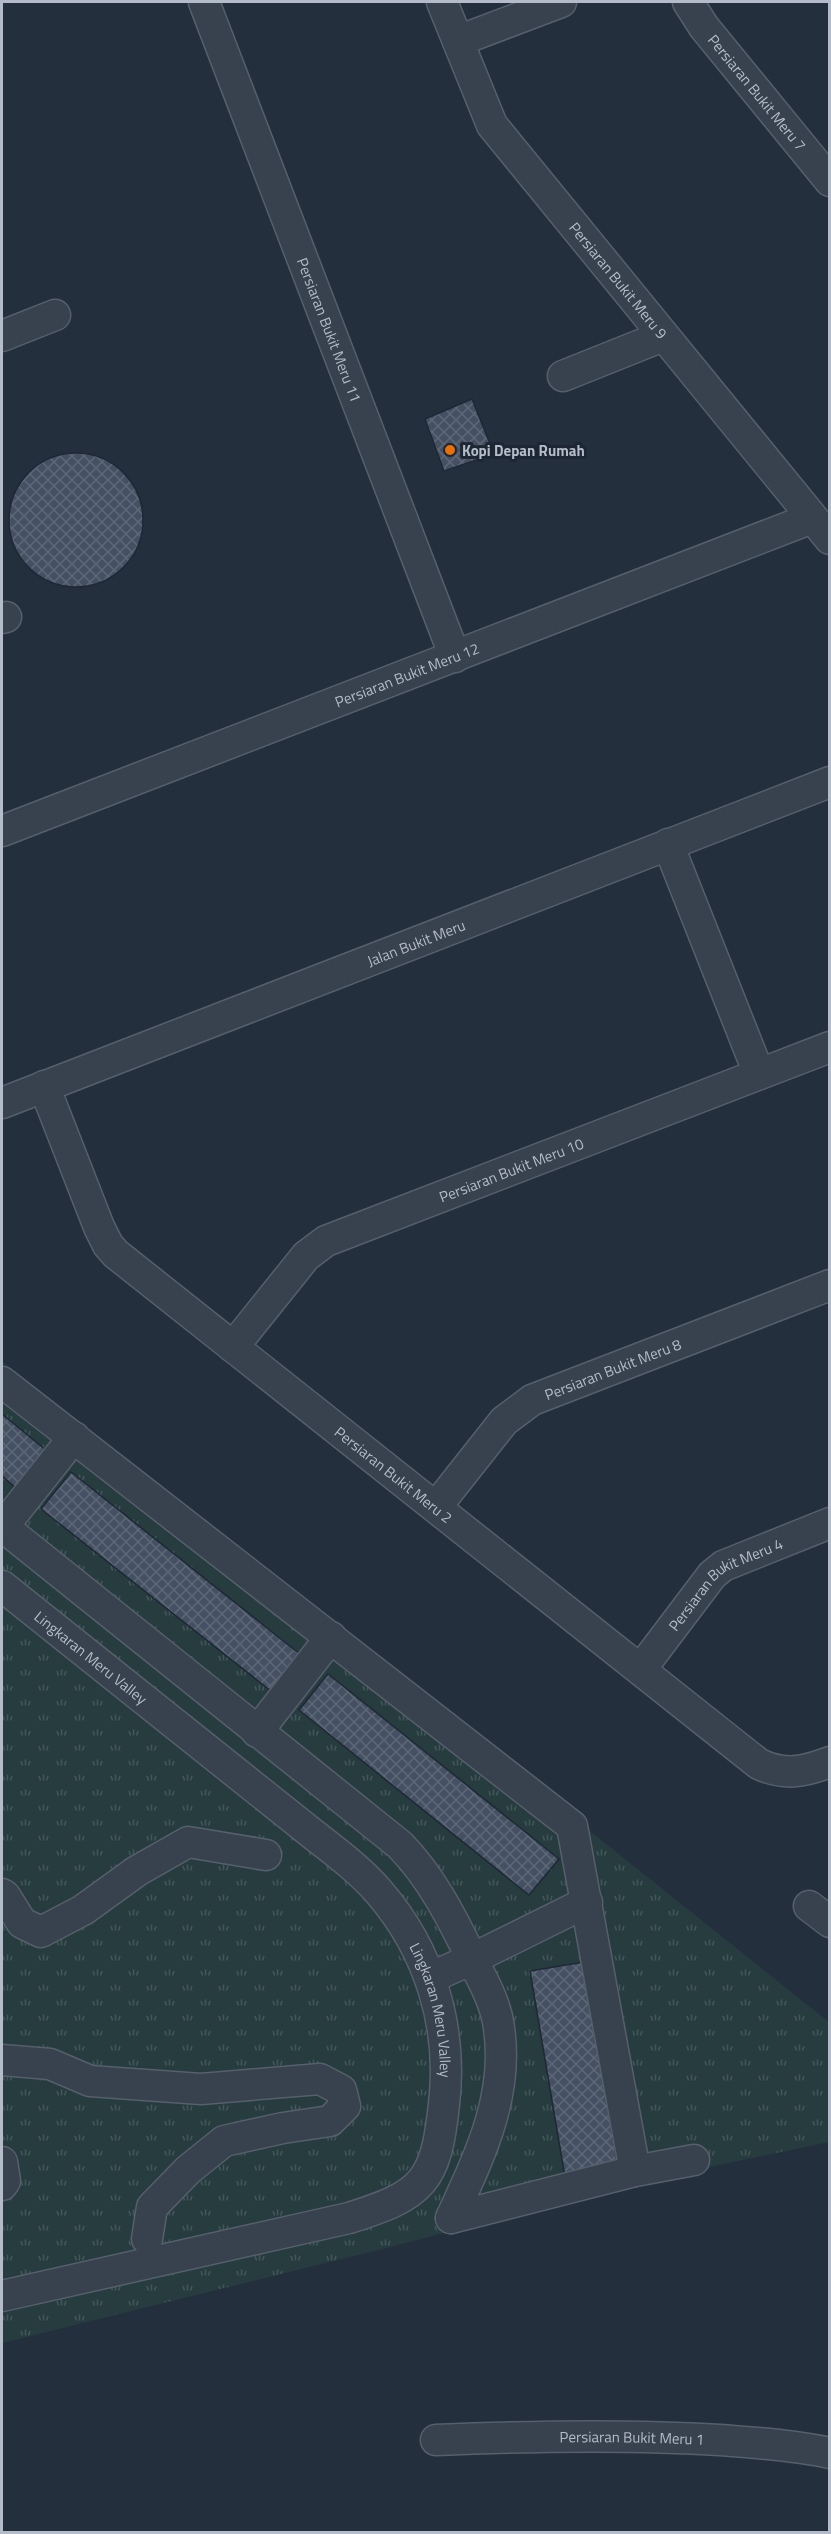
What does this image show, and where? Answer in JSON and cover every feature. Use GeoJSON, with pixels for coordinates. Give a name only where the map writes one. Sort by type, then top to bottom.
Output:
{"type":"FeatureCollection","features":[{"type":"Feature","properties":{"kind":"street","name":"Persiaran Bukit Meru 11"},"geometry":{"type":"LineString","coordinates":[[204,2],[455,657]]}},
{"type":"Feature","properties":{"kind":"street","name":"Persiaran Bukit Meru 9"},"geometry":{"type":"LineString","coordinates":[[442,2],[492,125],[821,528]]}},
{"type":"Feature","properties":{"kind":"street"},"geometry":{"type":"LineString","coordinates":[[458,42],[561,2]]}},
{"type":"Feature","properties":{"kind":"street","name":"Persiaran Bukit Meru 7"},"geometry":{"type":"LineString","coordinates":[[688,2],[704,27],[830,181]]}},
{"type":"Feature","properties":{"kind":"street"},"geometry":{"type":"LineString","coordinates":[[2,336],[55,315]]}},
{"type":"Feature","properties":{"kind":"street"},"geometry":{"type":"LineString","coordinates":[[563,376],[663,336]]}},
{"type":"Feature","properties":{"kind":"street","name":"Persiaran Bukit Meru 12"},"geometry":{"type":"LineString","coordinates":[[2,831],[455,657],[821,528]]}},
{"type":"Feature","properties":{"kind":"street","name":"Jalan Bukit Meru"},"geometry":{"type":"LineString","coordinates":[[2,1102],[830,782]]}},
{"type":"Feature","properties":{"kind":"street"},"geometry":{"type":"LineString","coordinates":[[668,844],[759,1074]]}},
{"type":"Feature","properties":{"kind":"street","name":"Persiaran Bukit Meru 10"},"geometry":{"type":"LineString","coordinates":[[233,1347],[306,1256],[326,1241],[830,1047]]}},
{"type":"Feature","properties":{"kind":"street","name":"Persiaran Bukit Meru 2"},"geometry":{"type":"LineString","coordinates":[[44,1086],[108,1245],[233,1347],[759,1764],[771,1770],[801,1772],[830,1762]]}},
{"type":"Feature","properties":{"kind":"street","name":"Persiaran Bukit Meru 8"},"geometry":{"type":"LineString","coordinates":[[436,1507],[504,1421],[532,1400],[830,1284]]}},
{"type":"Feature","properties":{"kind":"street"},"geometry":{"type":"LineString","coordinates":[[2,1383],[332,1637],[572,1826],[635,2171]]}},
{"type":"Feature","properties":{"kind":"street"},"geometry":{"type":"LineString","coordinates":[[74,1437],[2,1527],[399,1845],[418,1864],[445,1906],[472,1959],[493,2006],[499,2028],[499,2096],[481,2151],[451,2218],[635,2171],[694,2160]]}},
{"type":"Feature","properties":{"kind":"street","name":"Persiaran Bukit Meru 4"},"geometry":{"type":"LineString","coordinates":[[641,1669],[712,1575],[723,1566],[830,1523]]}},
{"type":"Feature","properties":{"kind":"street","name":"Lingkaran Meru Valley"},"geometry":{"type":"LineString","coordinates":[[2,1586],[359,1872],[380,1893],[394,1912],[430,1978],[444,2024],[447,2083],[440,2139],[434,2163],[426,2176],[402,2199],[349,2218],[2,2296]]}},
{"type":"Feature","properties":{"kind":"street"},"geometry":{"type":"LineString","coordinates":[[257,1732],[332,1637]]}},
{"type":"Feature","properties":{"kind":"street"},"geometry":{"type":"LineString","coordinates":[[2,1894],[22,1923],[41,1932],[83,1910],[137,1871],[188,1842],[266,1855]]}},
{"type":"Feature","properties":{"kind":"street"},"geometry":{"type":"LineString","coordinates":[[430,1978],[587,1902]]}},
{"type":"Feature","properties":{"kind":"street"},"geometry":{"type":"LineString","coordinates":[[2,2060],[50,2064],[90,2081],[201,2089],[320,2079],[341,2090],[345,2106],[330,2121],[283,2128],[224,2141],[188,2170],[152,2207],[147,2239]]}},
{"type":"Feature","properties":{"kind":"street"},"geometry":{"type":"LineString","coordinates":[[2,2162],[5,2181],[2,2185]]}},
{"type":"Feature","properties":{"kind":"street","name":"Persiaran Bukit Meru 1"},"geometry":{"type":"LineString","coordinates":[[436,2440],[561,2436],[687,2438],[830,2452]]}},
{"type":"Feature","properties":{"kind":"green space"},"geometry":{"type":"Polygon","coordinates":[[[2,1361],[830,2023],[829,2142],[652,2179],[390,2247],[2,2343],[2,1361]]]}},
{"type":"Feature","properties":{"kind":"building"},"geometry":{"type":"Polygon","coordinates":[[[472,399],[494,454],[444,471],[425,419],[472,399]]]}},
{"type":"Feature","properties":{"kind":"building"},"geometry":{"type":"Polygon","coordinates":[[[76,453],[102,458],[124,472],[138,494],[143,520],[138,546],[124,568],[102,582],[76,587],[50,582],[28,568],[14,546],[9,520],[14,494],[28,472],[50,458],[76,453]]]}},
{"type":"Feature","properties":{"kind":"building"},"geometry":{"type":"Polygon","coordinates":[[[2,1414],[47,1451],[16,1488],[2,1476],[2,1414]]]}},
{"type":"Feature","properties":{"kind":"building"},"geometry":{"type":"Polygon","coordinates":[[[71,1472],[301,1655],[272,1692],[41,1509],[71,1472]]]}},
{"type":"Feature","properties":{"kind":"building"},"geometry":{"type":"Polygon","coordinates":[[[328,1674],[559,1859],[529,1895],[299,1710],[328,1674]]]}},
{"type":"Feature","properties":{"kind":"building"},"geometry":{"type":"Polygon","coordinates":[[[584,1962],[618,2167],[565,2177],[530,1971],[584,1962]]]}},
{"type":"Feature","properties":{"kind":"place","name":"Kopi Depan Rumah"},"geometry":{"type":"Point","coordinates":[450,450]}}]}
